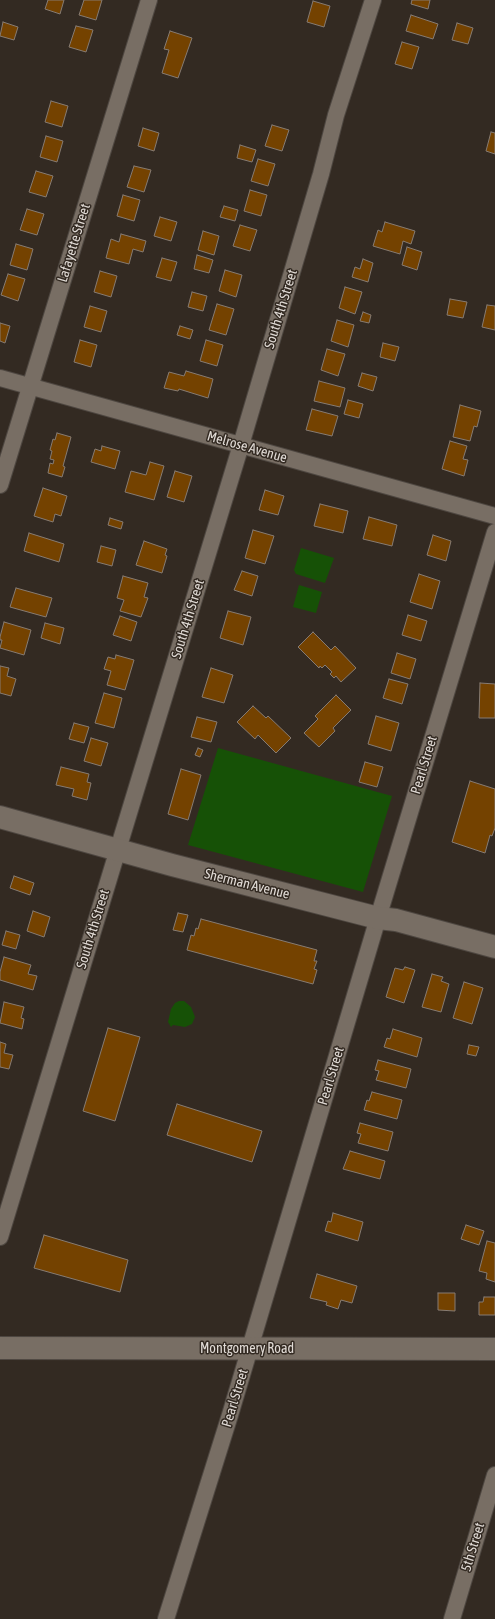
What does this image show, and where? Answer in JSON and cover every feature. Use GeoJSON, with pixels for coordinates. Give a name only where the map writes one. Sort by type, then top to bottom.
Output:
{"type":"FeatureCollection","features":[{"type":"Feature","properties":{"kind":"street","name":"Lafayette Street"},"geometry":{"type":"LineString","coordinates":[[0,485],[148,0]]}},
{"type":"Feature","properties":{"kind":"street","name":"South 4th Street"},"geometry":{"type":"LineString","coordinates":[[0,1237],[240,445],[321,174],[336,115],[373,0]]}},
{"type":"Feature","properties":{"kind":"street","name":"Melrose Avenue"},"geometry":{"type":"LineString","coordinates":[[0,378],[495,516]]}},
{"type":"Feature","properties":{"kind":"street","name":"Pearl Street"},"geometry":{"type":"LineString","coordinates":[[166,1619],[250,1349],[495,532]]}},
{"type":"Feature","properties":{"kind":"street","name":"Sherman Avenue"},"geometry":{"type":"LineString","coordinates":[[0,817],[117,850],[378,918],[396,920],[495,947]]}},
{"type":"Feature","properties":{"kind":"street","name":"Montgomery Road"},"geometry":{"type":"LineString","coordinates":[[0,1348],[495,1349]]}},
{"type":"Feature","properties":{"kind":"street","name":"5th Street"},"geometry":{"type":"LineString","coordinates":[[452,1619],[495,1475]]}},
{"type":"Feature","properties":{"kind":"green space"},"geometry":{"type":"Polygon","coordinates":[[[301,548],[334,558],[325,583],[296,574],[294,570],[301,548]]]}},
{"type":"Feature","properties":{"kind":"green space"},"geometry":{"type":"Polygon","coordinates":[[[299,585],[322,592],[316,613],[293,607],[299,585]]]}},
{"type":"Feature","properties":{"kind":"green space"},"geometry":{"type":"Polygon","coordinates":[[[218,748],[392,796],[363,892],[188,845],[218,748]]]}},
{"type":"Feature","properties":{"kind":"green space"},"geometry":{"type":"Polygon","coordinates":[[[184,1001],[191,1007],[195,1017],[192,1024],[185,1027],[173,1025],[171,1027],[168,1022],[171,1009],[175,1003],[184,1001]]]}},
{"type":"Feature","properties":{"kind":"building"},"geometry":{"type":"Polygon","coordinates":[[[48,0],[64,0],[60,14],[45,9],[48,0]]]}},
{"type":"Feature","properties":{"kind":"building"},"geometry":{"type":"Polygon","coordinates":[[[84,0],[102,0],[96,20],[79,15],[84,0]]]}},
{"type":"Feature","properties":{"kind":"building"},"geometry":{"type":"Polygon","coordinates":[[[412,0],[430,0],[428,9],[411,4],[412,0]]]}},
{"type":"Feature","properties":{"kind":"building"},"geometry":{"type":"Polygon","coordinates":[[[313,1],[330,6],[324,27],[307,22],[313,1]]]}},
{"type":"Feature","properties":{"kind":"building"},"geometry":{"type":"Polygon","coordinates":[[[411,15],[438,24],[433,39],[406,31],[411,15]]]}},
{"type":"Feature","properties":{"kind":"building"},"geometry":{"type":"Polygon","coordinates":[[[3,22],[18,27],[14,40],[0,36],[3,22]]]}},
{"type":"Feature","properties":{"kind":"building"},"geometry":{"type":"Polygon","coordinates":[[[457,23],[473,28],[468,44],[452,40],[457,23]]]}},
{"type":"Feature","properties":{"kind":"building"},"geometry":{"type":"Polygon","coordinates":[[[76,26],[93,30],[86,52],[69,47],[76,26]]]}},
{"type":"Feature","properties":{"kind":"building"},"geometry":{"type":"Polygon","coordinates":[[[170,31],[192,38],[178,78],[162,73],[169,50],[164,49],[170,31]]]}},
{"type":"Feature","properties":{"kind":"building"},"geometry":{"type":"Polygon","coordinates":[[[402,42],[419,47],[412,69],[395,64],[402,42]]]}},
{"type":"Feature","properties":{"kind":"building"},"geometry":{"type":"Polygon","coordinates":[[[51,101],[68,106],[62,127],[45,122],[51,101]]]}},
{"type":"Feature","properties":{"kind":"building"},"geometry":{"type":"Polygon","coordinates":[[[272,125],[289,130],[282,151],[265,146],[272,125]]]}},
{"type":"Feature","properties":{"kind":"building"},"geometry":{"type":"Polygon","coordinates":[[[143,128],[159,133],[154,151],[138,146],[143,128]]]}},
{"type":"Feature","properties":{"kind":"building"},"geometry":{"type":"Polygon","coordinates":[[[491,132],[495,133],[495,154],[486,151],[491,132]]]}},
{"type":"Feature","properties":{"kind":"building"},"geometry":{"type":"Polygon","coordinates":[[[46,136],[63,141],[57,162],[40,157],[46,136]]]}},
{"type":"Feature","properties":{"kind":"building"},"geometry":{"type":"Polygon","coordinates":[[[240,145],[256,150],[252,162],[237,158],[240,145]]]}},
{"type":"Feature","properties":{"kind":"building"},"geometry":{"type":"Polygon","coordinates":[[[258,159],[275,164],[268,186],[251,181],[258,159]]]}},
{"type":"Feature","properties":{"kind":"building"},"geometry":{"type":"Polygon","coordinates":[[[134,166],[151,170],[144,192],[127,187],[134,166]]]}},
{"type":"Feature","properties":{"kind":"building"},"geometry":{"type":"Polygon","coordinates":[[[36,171],[53,176],[46,197],[29,192],[36,171]]]}},
{"type":"Feature","properties":{"kind":"building"},"geometry":{"type":"Polygon","coordinates":[[[250,190],[267,195],[261,216],[244,211],[250,190]]]}},
{"type":"Feature","properties":{"kind":"building"},"geometry":{"type":"Polygon","coordinates":[[[123,195],[140,200],[134,221],[117,216],[123,195]]]}},
{"type":"Feature","properties":{"kind":"building"},"geometry":{"type":"Polygon","coordinates":[[[224,206],[238,210],[235,221],[220,217],[224,206]]]}},
{"type":"Feature","properties":{"kind":"building"},"geometry":{"type":"Polygon","coordinates":[[[27,209],[44,214],[37,235],[20,230],[27,209]]]}},
{"type":"Feature","properties":{"kind":"building"},"geometry":{"type":"Polygon","coordinates":[[[160,217],[177,222],[171,241],[154,236],[160,217]]]}},
{"type":"Feature","properties":{"kind":"building"},"geometry":{"type":"Polygon","coordinates":[[[385,222],[415,231],[411,244],[403,241],[400,254],[373,246],[378,230],[382,232],[385,222]]]}},
{"type":"Feature","properties":{"kind":"building"},"geometry":{"type":"Polygon","coordinates":[[[240,225],[257,230],[250,251],[233,246],[240,225]]]}},
{"type":"Feature","properties":{"kind":"building"},"geometry":{"type":"Polygon","coordinates":[[[203,231],[219,236],[214,255],[198,250],[203,231]]]}},
{"type":"Feature","properties":{"kind":"building"},"geometry":{"type":"Polygon","coordinates":[[[121,234],[146,241],[143,252],[133,249],[129,264],[106,258],[111,239],[119,242],[121,234]]]}},
{"type":"Feature","properties":{"kind":"building"},"geometry":{"type":"Polygon","coordinates":[[[16,244],[33,249],[27,270],[10,265],[16,244]]]}},
{"type":"Feature","properties":{"kind":"building"},"geometry":{"type":"Polygon","coordinates":[[[407,247],[422,252],[417,270],[402,265],[407,247]]]}},
{"type":"Feature","properties":{"kind":"building"},"geometry":{"type":"Polygon","coordinates":[[[197,255],[213,260],[209,273],[194,269],[197,255]]]}},
{"type":"Feature","properties":{"kind":"building"},"geometry":{"type":"Polygon","coordinates":[[[162,258],[177,262],[171,281],[156,277],[162,258]]]}},
{"type":"Feature","properties":{"kind":"building"},"geometry":{"type":"Polygon","coordinates":[[[363,259],[373,263],[368,282],[352,277],[355,267],[360,269],[363,259]]]}},
{"type":"Feature","properties":{"kind":"building"},"geometry":{"type":"Polygon","coordinates":[[[225,270],[242,275],[236,297],[219,291],[225,270]]]}},
{"type":"Feature","properties":{"kind":"building"},"geometry":{"type":"Polygon","coordinates":[[[100,271],[117,276],[111,297],[94,292],[100,271]]]}},
{"type":"Feature","properties":{"kind":"building"},"geometry":{"type":"Polygon","coordinates":[[[8,274],[25,279],[18,301],[1,295],[8,274]]]}},
{"type":"Feature","properties":{"kind":"building"},"geometry":{"type":"Polygon","coordinates":[[[345,287],[362,292],[355,314],[339,308],[345,287]]]}},
{"type":"Feature","properties":{"kind":"building"},"geometry":{"type":"Polygon","coordinates":[[[192,292],[207,296],[203,311],[188,307],[192,292]]]}},
{"type":"Feature","properties":{"kind":"building"},"geometry":{"type":"Polygon","coordinates":[[[450,299],[467,302],[463,318],[447,315],[450,299]]]}},
{"type":"Feature","properties":{"kind":"building"},"geometry":{"type":"Polygon","coordinates":[[[217,304],[234,309],[226,335],[209,330],[217,304]]]}},
{"type":"Feature","properties":{"kind":"building"},"geometry":{"type":"Polygon","coordinates":[[[487,305],[495,306],[495,330],[482,327],[487,305]]]}},
{"type":"Feature","properties":{"kind":"building"},"geometry":{"type":"Polygon","coordinates":[[[90,306],[107,311],[101,332],[84,327],[90,306]]]}},
{"type":"Feature","properties":{"kind":"building"},"geometry":{"type":"Polygon","coordinates":[[[363,312],[371,315],[369,323],[360,321],[363,312]]]}},
{"type":"Feature","properties":{"kind":"building"},"geometry":{"type":"Polygon","coordinates":[[[337,320],[354,325],[348,347],[331,341],[337,320]]]}},
{"type":"Feature","properties":{"kind":"building"},"geometry":{"type":"Polygon","coordinates":[[[0,323],[10,326],[5,343],[0,341],[0,323]]]}},
{"type":"Feature","properties":{"kind":"building"},"geometry":{"type":"Polygon","coordinates":[[[180,326],[193,330],[190,339],[177,335],[180,326]]]}},
{"type":"Feature","properties":{"kind":"building"},"geometry":{"type":"Polygon","coordinates":[[[80,340],[97,345],[91,367],[74,362],[80,340]]]}},
{"type":"Feature","properties":{"kind":"building"},"geometry":{"type":"Polygon","coordinates":[[[206,340],[223,345],[217,366],[200,361],[206,340]]]}},
{"type":"Feature","properties":{"kind":"building"},"geometry":{"type":"Polygon","coordinates":[[[383,343],[399,347],[395,361],[380,357],[383,343]]]}},
{"type":"Feature","properties":{"kind":"building"},"geometry":{"type":"Polygon","coordinates":[[[327,349],[345,354],[338,376],[321,370],[327,349]]]}},
{"type":"Feature","properties":{"kind":"building"},"geometry":{"type":"Polygon","coordinates":[[[186,371],[213,379],[208,398],[179,389],[178,391],[164,388],[169,372],[184,376],[186,371]]]}},
{"type":"Feature","properties":{"kind":"building"},"geometry":{"type":"Polygon","coordinates":[[[362,373],[377,377],[373,391],[358,386],[362,373]]]}},
{"type":"Feature","properties":{"kind":"building"},"geometry":{"type":"Polygon","coordinates":[[[319,381],[345,388],[340,407],[314,401],[319,381]]]}},
{"type":"Feature","properties":{"kind":"building"},"geometry":{"type":"Polygon","coordinates":[[[348,400],[363,404],[359,418],[344,414],[348,400]]]}},
{"type":"Feature","properties":{"kind":"building"},"geometry":{"type":"Polygon","coordinates":[[[460,405],[481,411],[477,427],[474,426],[470,441],[453,437],[460,405]]]}},
{"type":"Feature","properties":{"kind":"building"},"geometry":{"type":"Polygon","coordinates":[[[312,409],[338,416],[332,436],[306,430],[312,409]]]}},
{"type":"Feature","properties":{"kind":"building"},"geometry":{"type":"Polygon","coordinates":[[[57,433],[71,437],[63,466],[65,467],[62,477],[48,473],[50,463],[53,464],[54,460],[50,459],[52,451],[50,450],[53,439],[55,440],[57,433]]]}},
{"type":"Feature","properties":{"kind":"building"},"geometry":{"type":"Polygon","coordinates":[[[450,441],[467,446],[463,459],[468,460],[464,476],[442,469],[450,441]]]}},
{"type":"Feature","properties":{"kind":"building"},"geometry":{"type":"Polygon","coordinates":[[[102,446],[120,451],[115,469],[91,462],[95,449],[101,451],[102,446]]]}},
{"type":"Feature","properties":{"kind":"building"},"geometry":{"type":"Polygon","coordinates":[[[150,462],[164,466],[154,500],[125,492],[131,471],[146,475],[150,462]]]}},
{"type":"Feature","properties":{"kind":"building"},"geometry":{"type":"Polygon","coordinates":[[[175,471],[192,476],[184,502],[167,497],[175,471]]]}},
{"type":"Feature","properties":{"kind":"building"},"geometry":{"type":"Polygon","coordinates":[[[43,488],[67,496],[61,516],[55,514],[53,522],[34,516],[43,488]]]}},
{"type":"Feature","properties":{"kind":"building"},"geometry":{"type":"Polygon","coordinates":[[[265,490],[284,496],[278,515],[259,510],[265,490]]]}},
{"type":"Feature","properties":{"kind":"building"},"geometry":{"type":"Polygon","coordinates":[[[320,504],[348,511],[343,533],[314,526],[320,504]]]}},
{"type":"Feature","properties":{"kind":"building"},"geometry":{"type":"Polygon","coordinates":[[[369,517],[397,525],[392,546],[363,539],[369,517]]]}},
{"type":"Feature","properties":{"kind":"building"},"geometry":{"type":"Polygon","coordinates":[[[110,518],[123,522],[121,529],[108,525],[110,518]]]}},
{"type":"Feature","properties":{"kind":"building"},"geometry":{"type":"Polygon","coordinates":[[[253,530],[274,536],[265,564],[245,558],[253,530]]]}},
{"type":"Feature","properties":{"kind":"building"},"geometry":{"type":"Polygon","coordinates":[[[29,533],[64,544],[59,562],[24,551],[29,533]]]}},
{"type":"Feature","properties":{"kind":"building"},"geometry":{"type":"Polygon","coordinates":[[[433,535],[451,541],[446,561],[427,555],[433,535]]]}},
{"type":"Feature","properties":{"kind":"building"},"geometry":{"type":"Polygon","coordinates":[[[144,541],[167,549],[165,555],[167,556],[162,573],[136,565],[144,541]]]}},
{"type":"Feature","properties":{"kind":"building"},"geometry":{"type":"Polygon","coordinates":[[[101,546],[116,550],[112,566],[97,562],[101,546]]]}},
{"type":"Feature","properties":{"kind":"building"},"geometry":{"type":"Polygon","coordinates":[[[242,571],[258,576],[252,596],[234,590],[242,571]]]}},
{"type":"Feature","properties":{"kind":"building"},"geometry":{"type":"Polygon","coordinates":[[[419,574],[440,581],[432,609],[410,602],[419,574]]]}},
{"type":"Feature","properties":{"kind":"building"},"geometry":{"type":"Polygon","coordinates":[[[123,576],[148,583],[144,597],[148,598],[141,617],[120,611],[124,600],[117,598],[123,576]]]}},
{"type":"Feature","properties":{"kind":"building"},"geometry":{"type":"Polygon","coordinates":[[[16,588],[52,598],[46,617],[10,607],[16,588]]]}},
{"type":"Feature","properties":{"kind":"building"},"geometry":{"type":"Polygon","coordinates":[[[228,611],[251,617],[243,645],[220,638],[228,611]]]}},
{"type":"Feature","properties":{"kind":"building"},"geometry":{"type":"Polygon","coordinates":[[[408,615],[427,621],[421,641],[402,635],[408,615]]]}},
{"type":"Feature","properties":{"kind":"building"},"geometry":{"type":"Polygon","coordinates":[[[120,616],[137,622],[131,641],[113,635],[120,616]]]}},
{"type":"Feature","properties":{"kind":"building"},"geometry":{"type":"Polygon","coordinates":[[[4,622],[31,630],[24,655],[0,648],[2,640],[0,640],[0,637],[4,622]]]}},
{"type":"Feature","properties":{"kind":"building"},"geometry":{"type":"Polygon","coordinates":[[[45,623],[64,628],[60,644],[41,638],[45,623]]]}},
{"type":"Feature","properties":{"kind":"building"},"geometry":{"type":"Polygon","coordinates":[[[313,632],[331,650],[335,646],[356,668],[341,682],[336,676],[334,678],[330,674],[332,672],[325,665],[322,668],[320,666],[319,668],[298,647],[313,632]]]}},
{"type":"Feature","properties":{"kind":"building"},"geometry":{"type":"Polygon","coordinates":[[[397,653],[416,659],[410,679],[391,673],[397,653]]]}},
{"type":"Feature","properties":{"kind":"building"},"geometry":{"type":"Polygon","coordinates":[[[116,655],[134,660],[125,690],[107,685],[111,671],[104,669],[108,657],[115,659],[116,655]]]}},
{"type":"Feature","properties":{"kind":"building"},"geometry":{"type":"Polygon","coordinates":[[[0,666],[9,668],[7,676],[16,679],[11,696],[0,693],[0,666]]]}},
{"type":"Feature","properties":{"kind":"building"},"geometry":{"type":"Polygon","coordinates":[[[211,668],[233,675],[224,703],[202,697],[211,668]]]}},
{"type":"Feature","properties":{"kind":"building"},"geometry":{"type":"Polygon","coordinates":[[[389,679],[408,684],[402,704],[383,698],[389,679]]]}},
{"type":"Feature","properties":{"kind":"building"},"geometry":{"type":"Polygon","coordinates":[[[480,683],[495,684],[495,718],[479,718],[480,683]]]}},
{"type":"Feature","properties":{"kind":"building"},"geometry":{"type":"Polygon","coordinates":[[[104,693],[122,698],[114,728],[95,723],[104,693]]]}},
{"type":"Feature","properties":{"kind":"building"},"geometry":{"type":"Polygon","coordinates":[[[336,695],[351,710],[333,728],[335,731],[319,747],[304,733],[318,719],[315,716],[336,695]]]}},
{"type":"Feature","properties":{"kind":"building"},"geometry":{"type":"Polygon","coordinates":[[[253,706],[266,718],[268,716],[291,738],[276,753],[258,735],[255,739],[237,722],[253,706]]]}},
{"type":"Feature","properties":{"kind":"building"},"geometry":{"type":"Polygon","coordinates":[[[376,716],[399,723],[391,751],[368,744],[376,716]]]}},
{"type":"Feature","properties":{"kind":"building"},"geometry":{"type":"Polygon","coordinates":[[[197,717],[217,722],[211,742],[191,737],[197,717]]]}},
{"type":"Feature","properties":{"kind":"building"},"geometry":{"type":"Polygon","coordinates":[[[74,723],[89,727],[84,743],[69,739],[74,723]]]}},
{"type":"Feature","properties":{"kind":"building"},"geometry":{"type":"Polygon","coordinates":[[[91,738],[108,743],[101,766],[84,761],[91,738]]]}},
{"type":"Feature","properties":{"kind":"building"},"geometry":{"type":"Polygon","coordinates":[[[198,748],[203,750],[200,757],[195,755],[198,748]]]}},
{"type":"Feature","properties":{"kind":"building"},"geometry":{"type":"Polygon","coordinates":[[[365,762],[383,767],[377,787],[359,782],[365,762]]]}},
{"type":"Feature","properties":{"kind":"building"},"geometry":{"type":"Polygon","coordinates":[[[61,767],[89,774],[87,782],[91,783],[87,800],[72,796],[74,789],[56,785],[61,767]]]}},
{"type":"Feature","properties":{"kind":"building"},"geometry":{"type":"Polygon","coordinates":[[[181,769],[201,775],[188,820],[168,814],[181,769]]]}},
{"type":"Feature","properties":{"kind":"building"},"geometry":{"type":"Polygon","coordinates":[[[470,781],[495,789],[495,828],[492,836],[490,835],[485,853],[452,842],[470,781]]]}},
{"type":"Feature","properties":{"kind":"building"},"geometry":{"type":"Polygon","coordinates":[[[14,876],[34,883],[30,895],[10,888],[14,876]]]}},
{"type":"Feature","properties":{"kind":"building"},"geometry":{"type":"Polygon","coordinates":[[[33,911],[50,917],[44,937],[27,931],[33,911]]]}},
{"type":"Feature","properties":{"kind":"building"},"geometry":{"type":"Polygon","coordinates":[[[178,913],[188,915],[183,932],[173,930],[178,913]]]}},
{"type":"Feature","properties":{"kind":"building"},"geometry":{"type":"Polygon","coordinates":[[[201,919],[317,950],[314,961],[317,961],[314,969],[317,970],[313,984],[187,950],[191,935],[194,936],[201,919]]]}},
{"type":"Feature","properties":{"kind":"building"},"geometry":{"type":"Polygon","coordinates":[[[6,931],[20,935],[16,949],[2,945],[6,931]]]}},
{"type":"Feature","properties":{"kind":"building"},"geometry":{"type":"Polygon","coordinates":[[[4,957],[31,965],[28,974],[37,976],[33,990],[0,980],[0,972],[4,957]]]}},
{"type":"Feature","properties":{"kind":"building"},"geometry":{"type":"Polygon","coordinates":[[[405,967],[415,970],[404,1003],[386,997],[395,968],[403,970],[405,967]]]}},
{"type":"Feature","properties":{"kind":"building"},"geometry":{"type":"Polygon","coordinates":[[[432,974],[443,977],[441,981],[449,984],[441,1012],[422,1007],[432,974]]]}},
{"type":"Feature","properties":{"kind":"building"},"geometry":{"type":"Polygon","coordinates":[[[464,982],[483,988],[472,1024],[453,1018],[464,982]]]}},
{"type":"Feature","properties":{"kind":"building"},"geometry":{"type":"Polygon","coordinates":[[[4,1002],[24,1007],[21,1018],[24,1019],[22,1029],[0,1023],[4,1002]]]}},
{"type":"Feature","properties":{"kind":"building"},"geometry":{"type":"Polygon","coordinates":[[[108,1028],[140,1037],[115,1121],[83,1111],[108,1028]]]}},
{"type":"Feature","properties":{"kind":"building"},"geometry":{"type":"Polygon","coordinates":[[[393,1029],[422,1038],[417,1057],[384,1047],[387,1038],[390,1039],[393,1029]]]}},
{"type":"Feature","properties":{"kind":"building"},"geometry":{"type":"Polygon","coordinates":[[[0,1042],[6,1044],[4,1053],[13,1055],[9,1069],[0,1067],[0,1042]]]}},
{"type":"Feature","properties":{"kind":"building"},"geometry":{"type":"Polygon","coordinates":[[[469,1045],[479,1047],[476,1056],[467,1054],[469,1045]]]}},
{"type":"Feature","properties":{"kind":"building"},"geometry":{"type":"Polygon","coordinates":[[[378,1060],[411,1069],[406,1088],[376,1080],[379,1071],[375,1070],[378,1060]]]}},
{"type":"Feature","properties":{"kind":"building"},"geometry":{"type":"Polygon","coordinates":[[[372,1092],[402,1100],[397,1119],[364,1110],[367,1100],[369,1101],[372,1092]]]}},
{"type":"Feature","properties":{"kind":"building"},"geometry":{"type":"Polygon","coordinates":[[[177,1104],[262,1131],[252,1162],[167,1135],[177,1104]]]}},
{"type":"Feature","properties":{"kind":"building"},"geometry":{"type":"Polygon","coordinates":[[[360,1123],[393,1132],[388,1151],[358,1143],[361,1134],[357,1133],[360,1123]]]}},
{"type":"Feature","properties":{"kind":"building"},"geometry":{"type":"Polygon","coordinates":[[[350,1151],[385,1161],[380,1179],[343,1169],[350,1151]]]}},
{"type":"Feature","properties":{"kind":"building"},"geometry":{"type":"Polygon","coordinates":[[[333,1213],[363,1222],[358,1241],[325,1231],[328,1221],[331,1222],[333,1213]]]}},
{"type":"Feature","properties":{"kind":"building"},"geometry":{"type":"Polygon","coordinates":[[[466,1225],[484,1231],[479,1245],[461,1239],[466,1225]]]}},
{"type":"Feature","properties":{"kind":"building"},"geometry":{"type":"Polygon","coordinates":[[[44,1235],[128,1260],[120,1292],[34,1268],[44,1235]]]}},
{"type":"Feature","properties":{"kind":"building"},"geometry":{"type":"Polygon","coordinates":[[[487,1241],[495,1243],[495,1282],[486,1279],[487,1273],[479,1271],[487,1241]]]}},
{"type":"Feature","properties":{"kind":"building"},"geometry":{"type":"Polygon","coordinates":[[[317,1274],[357,1286],[352,1303],[341,1300],[338,1309],[326,1305],[327,1302],[310,1298],[317,1274]]]}},
{"type":"Feature","properties":{"kind":"building"},"geometry":{"type":"Polygon","coordinates":[[[438,1293],[455,1293],[455,1311],[438,1310],[438,1293]]]}},
{"type":"Feature","properties":{"kind":"building"},"geometry":{"type":"Polygon","coordinates":[[[484,1297],[495,1297],[495,1315],[479,1315],[479,1302],[483,1302],[484,1297]]]}}]}
